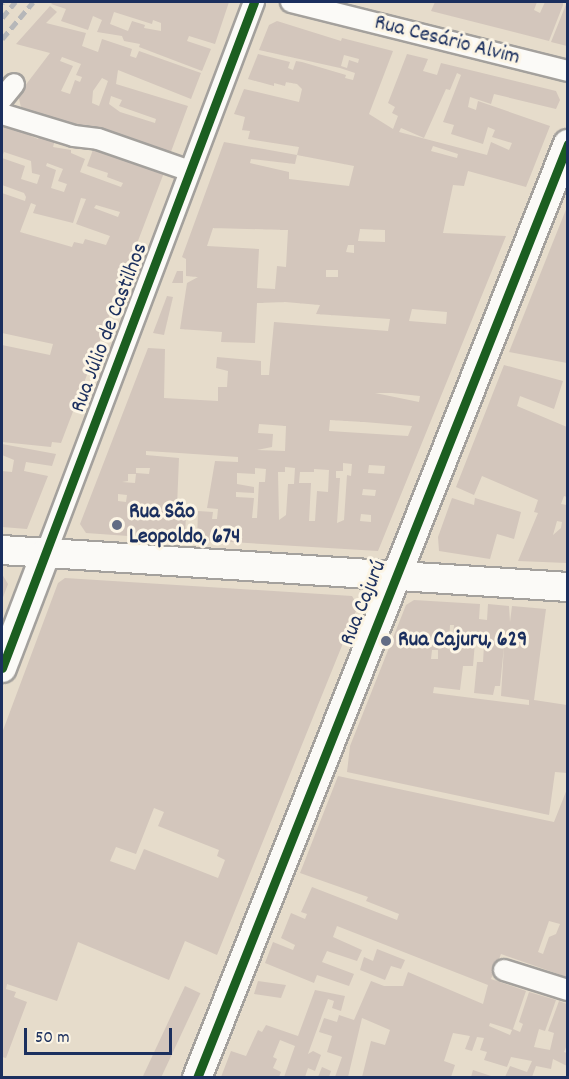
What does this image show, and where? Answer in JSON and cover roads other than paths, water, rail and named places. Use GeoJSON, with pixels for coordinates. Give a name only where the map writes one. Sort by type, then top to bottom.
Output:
{"type":"FeatureCollection","features":[{"type":"Feature","properties":{"kind":"street","name":"Rua Júlio de Castilhos"},"geometry":{"type":"LineString","coordinates":[[2,668],[254,2]]}},
{"type":"Feature","properties":{"kind":"street","name":"Rua Cesário Alvim"},"geometry":{"type":"LineString","coordinates":[[291,2],[567,71]]}},
{"type":"Feature","properties":{"kind":"street"},"geometry":{"type":"LineString","coordinates":[[2,99],[14,84]]}},
{"type":"Feature","properties":{"kind":"street"},"geometry":{"type":"LineString","coordinates":[[2,114],[74,136],[98,140],[190,171]]}},
{"type":"Feature","properties":{"kind":"street","name":"Rua Cajurú"},"geometry":{"type":"LineString","coordinates":[[197,1077],[567,144]]}},
{"type":"Feature","properties":{"kind":"street"},"geometry":{"type":"LineString","coordinates":[[2,550],[567,587]]}},
{"type":"Feature","properties":{"kind":"street"},"geometry":{"type":"LineString","coordinates":[[504,970],[567,990]]}},
{"type":"Feature","properties":{"kind":"railway"},"geometry":{"type":"LineString","coordinates":[[2,18],[15,2]]}},
{"type":"Feature","properties":{"kind":"railway"},"geometry":{"type":"LineString","coordinates":[[2,39],[33,2]]}},
{"type":"Feature","properties":{"kind":"place","name":"Rua São Leopoldo, 674"},"geometry":{"type":"Point","coordinates":[117,525]}},
{"type":"Feature","properties":{"kind":"place","name":"Rua Cajuru, 629"},"geometry":{"type":"Point","coordinates":[386,641]}}]}
